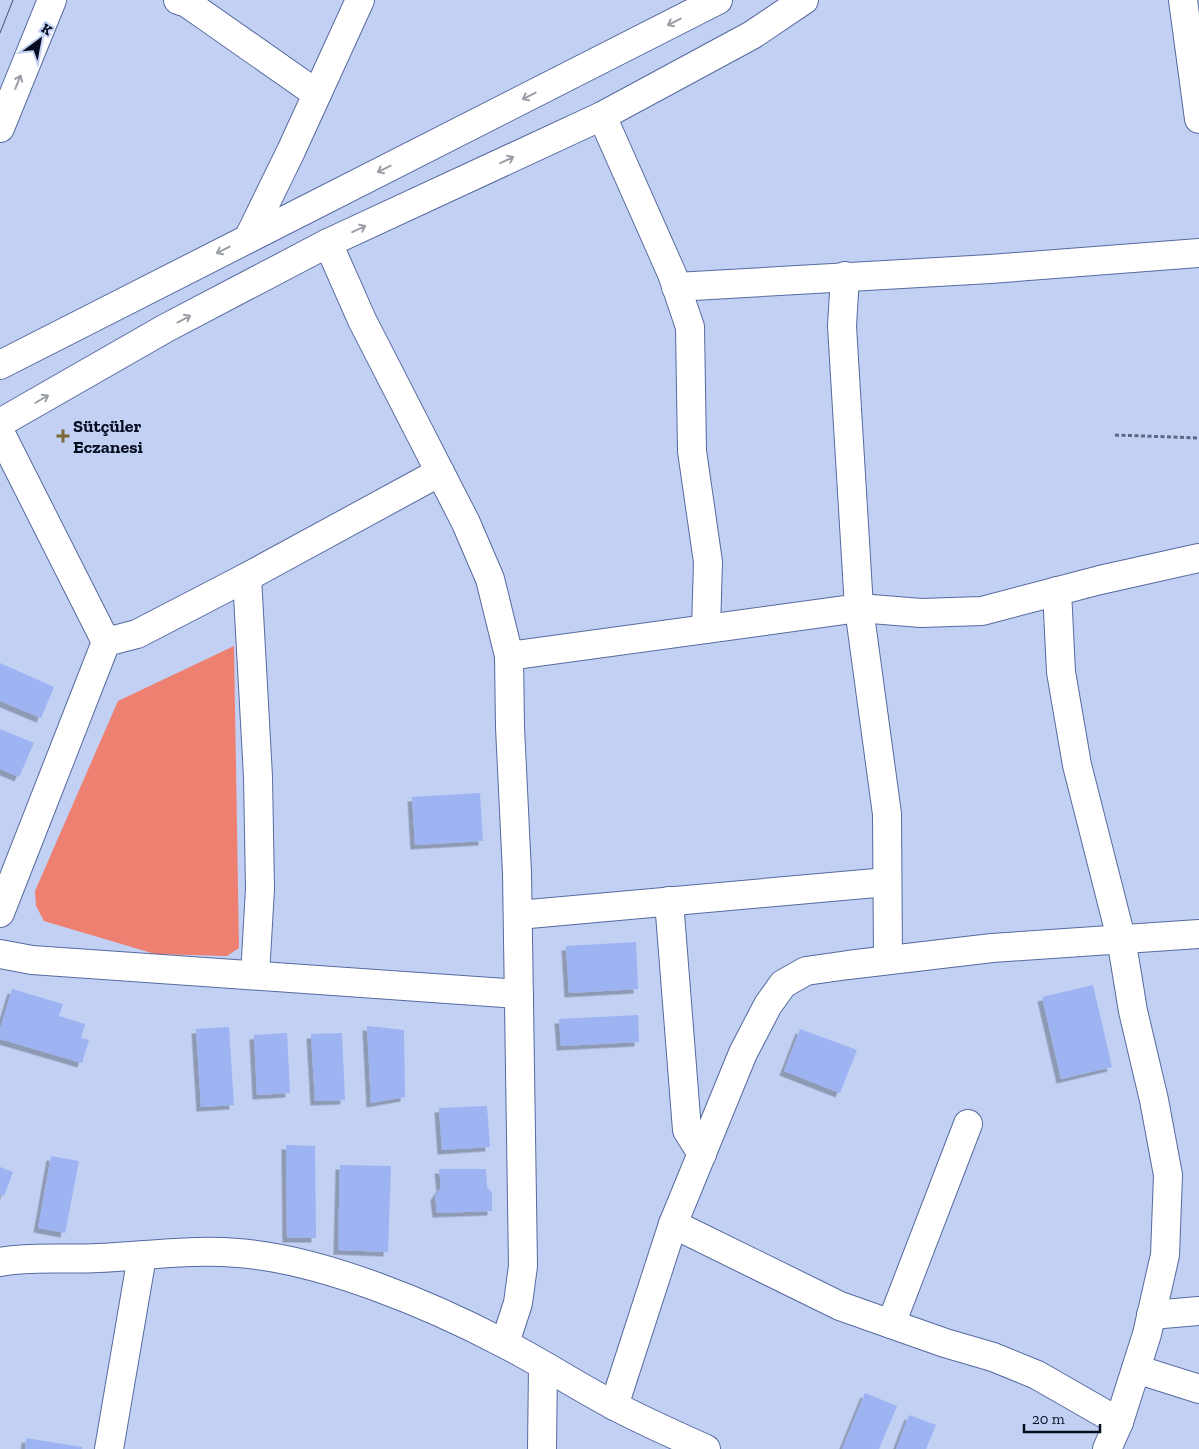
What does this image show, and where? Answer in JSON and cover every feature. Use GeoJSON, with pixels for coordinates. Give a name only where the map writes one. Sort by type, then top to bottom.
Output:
{"type":"FeatureCollection","features":[{"type":"Feature","properties":{"kind":"street"},"geometry":{"type":"LineString","coordinates":[[0,128],[52,0]]}},
{"type":"Feature","properties":{"kind":"street"},"geometry":{"type":"LineString","coordinates":[[178,0],[187,3],[317,94]]}},
{"type":"Feature","properties":{"kind":"street"},"geometry":{"type":"LineString","coordinates":[[249,236],[360,0]]}},
{"type":"Feature","properties":{"kind":"street"},"geometry":{"type":"LineString","coordinates":[[0,365],[249,236],[718,0]]}},
{"type":"Feature","properties":{"kind":"street"},"geometry":{"type":"LineString","coordinates":[[0,423],[166,328],[328,243],[602,116],[752,35],[804,0]]}},
{"type":"Feature","properties":{"kind":"street"},"geometry":{"type":"LineString","coordinates":[[1189,2],[1194,35],[1199,119]]}},
{"type":"Feature","properties":{"kind":"street"},"geometry":{"type":"LineString","coordinates":[[602,116],[676,286],[690,327],[692,451],[708,562],[706,629]]}},
{"type":"Feature","properties":{"kind":"street"},"geometry":{"type":"LineString","coordinates":[[328,243],[362,320],[440,472],[490,579],[509,656],[518,915],[523,1266],[518,1303],[505,1344]]}},
{"type":"Feature","properties":{"kind":"street"},"geometry":{"type":"LineString","coordinates":[[676,286],[990,269],[1199,253]]}},
{"type":"Feature","properties":{"kind":"street"},"geometry":{"type":"LineString","coordinates":[[845,276],[842,326],[859,608],[887,814],[888,960]]}},
{"type":"Feature","properties":{"kind":"street"},"geometry":{"type":"LineString","coordinates":[[0,432],[106,642],[0,912]]}},
{"type":"Feature","properties":{"kind":"street"},"geometry":{"type":"LineString","coordinates":[[106,642],[137,634],[247,577],[440,472]]}},
{"type":"Feature","properties":{"kind":"street"},"geometry":{"type":"LineString","coordinates":[[509,656],[859,608],[921,613],[982,611],[1057,591],[1199,558]]}},
{"type":"Feature","properties":{"kind":"street"},"geometry":{"type":"LineString","coordinates":[[247,577],[258,778],[260,889],[255,976]]}},
{"type":"Feature","properties":{"kind":"street"},"geometry":{"type":"LineString","coordinates":[[1057,591],[1061,672],[1077,765],[1121,938],[1133,1011],[1154,1100],[1168,1175],[1165,1255],[1152,1315],[1119,1422],[1106,1449]]}},
{"type":"Feature","properties":{"kind":"street"},"geometry":{"type":"LineString","coordinates":[[518,915],[887,882]]}},
{"type":"Feature","properties":{"kind":"street"},"geometry":{"type":"LineString","coordinates":[[669,901],[687,1130],[702,1154]]}},
{"type":"Feature","properties":{"kind":"street"},"geometry":{"type":"LineString","coordinates":[[614,1406],[673,1224],[743,1053],[768,1005],[783,984],[806,971],[888,960],[992,948],[1199,934]]}},
{"type":"Feature","properties":{"kind":"street"},"geometry":{"type":"LineString","coordinates":[[0,954],[32,960],[519,994]]}},
{"type":"Feature","properties":{"kind":"street"},"geometry":{"type":"LineString","coordinates":[[891,1324],[968,1124]]}},
{"type":"Feature","properties":{"kind":"street"},"geometry":{"type":"LineString","coordinates":[[673,1224],[840,1306],[993,1357],[1038,1375],[1119,1422]]}},
{"type":"Feature","properties":{"kind":"street"},"geometry":{"type":"LineString","coordinates":[[0,1262],[16,1259],[238,1253],[286,1261],[394,1293],[505,1344],[614,1406],[706,1449]]}},
{"type":"Feature","properties":{"kind":"street"},"geometry":{"type":"LineString","coordinates":[[109,1449],[142,1256]]}},
{"type":"Feature","properties":{"kind":"street"},"geometry":{"type":"LineString","coordinates":[[1152,1315],[1199,1311]]}},
{"type":"Feature","properties":{"kind":"street"},"geometry":{"type":"LineString","coordinates":[[542,1449],[543,1366]]}},
{"type":"Feature","properties":{"kind":"street"},"geometry":{"type":"LineString","coordinates":[[1136,1369],[1199,1389]]}},
{"type":"Feature","properties":{"kind":"path"},"geometry":{"type":"LineString","coordinates":[[1115,435],[1199,438]]}},
{"type":"Feature","properties":{"kind":"shaded area"},"geometry":{"type":"Polygon","coordinates":[[[234,646],[239,948],[227,956],[155,954],[44,921],[36,906],[35,891],[118,701],[234,646]]]}},
{"type":"Feature","properties":{"kind":"building"},"geometry":{"type":"Polygon","coordinates":[[[0,663],[54,687],[41,718],[0,701],[0,663]]]}},
{"type":"Feature","properties":{"kind":"building"},"geometry":{"type":"Polygon","coordinates":[[[0,729],[34,743],[19,777],[0,769],[0,729]]]}},
{"type":"Feature","properties":{"kind":"building"},"geometry":{"type":"Polygon","coordinates":[[[480,793],[483,841],[415,845],[412,797],[480,793]]]}},
{"type":"Feature","properties":{"kind":"building"},"geometry":{"type":"Polygon","coordinates":[[[636,942],[638,989],[569,993],[566,946],[636,942]]]}},
{"type":"Feature","properties":{"kind":"building"},"geometry":{"type":"Polygon","coordinates":[[[1093,985],[1112,1067],[1061,1079],[1042,997],[1093,985]]]}},
{"type":"Feature","properties":{"kind":"building"},"geometry":{"type":"Polygon","coordinates":[[[12,989],[63,1004],[59,1016],[85,1024],[81,1038],[89,1040],[82,1063],[0,1039],[0,1029],[12,989]]]}},
{"type":"Feature","properties":{"kind":"building"},"geometry":{"type":"Polygon","coordinates":[[[638,1015],[639,1042],[561,1046],[559,1019],[638,1015]]]}},
{"type":"Feature","properties":{"kind":"building"},"geometry":{"type":"Polygon","coordinates":[[[367,1026],[404,1030],[405,1097],[371,1103],[367,1026]]]}},
{"type":"Feature","properties":{"kind":"building"},"geometry":{"type":"Polygon","coordinates":[[[229,1027],[234,1105],[201,1107],[196,1029],[229,1027]]]}},
{"type":"Feature","properties":{"kind":"building"},"geometry":{"type":"Polygon","coordinates":[[[800,1029],[857,1050],[840,1093],[784,1071],[800,1029]]]}},
{"type":"Feature","properties":{"kind":"building"},"geometry":{"type":"Polygon","coordinates":[[[287,1033],[290,1093],[257,1095],[254,1035],[287,1033]]]}},
{"type":"Feature","properties":{"kind":"building"},"geometry":{"type":"Polygon","coordinates":[[[342,1033],[345,1100],[315,1101],[311,1034],[342,1033]]]}},
{"type":"Feature","properties":{"kind":"building"},"geometry":{"type":"Polygon","coordinates":[[[487,1106],[490,1147],[442,1150],[439,1108],[487,1106]]]}},
{"type":"Feature","properties":{"kind":"building"},"geometry":{"type":"Polygon","coordinates":[[[286,1145],[315,1146],[316,1238],[287,1238],[286,1145]]]}},
{"type":"Feature","properties":{"kind":"building"},"geometry":{"type":"Polygon","coordinates":[[[51,1156],[79,1161],[65,1233],[38,1228],[51,1156]]]}},
{"type":"Feature","properties":{"kind":"building"},"geometry":{"type":"Polygon","coordinates":[[[340,1165],[391,1166],[388,1252],[338,1250],[340,1165]]]}},
{"type":"Feature","properties":{"kind":"building"},"geometry":{"type":"Polygon","coordinates":[[[0,1167],[13,1172],[4,1196],[0,1194],[0,1167]]]}},
{"type":"Feature","properties":{"kind":"building"},"geometry":{"type":"Polygon","coordinates":[[[439,1169],[486,1169],[487,1187],[492,1193],[492,1211],[437,1213],[435,1196],[441,1187],[439,1169]]]}},
{"type":"Feature","properties":{"kind":"building"},"geometry":{"type":"Polygon","coordinates":[[[865,1393],[897,1406],[879,1449],[842,1449],[865,1393]]]}},
{"type":"Feature","properties":{"kind":"building"},"geometry":{"type":"Polygon","coordinates":[[[909,1415],[936,1425],[926,1449],[896,1449],[909,1415]]]}},
{"type":"Feature","properties":{"kind":"building"},"geometry":{"type":"Polygon","coordinates":[[[26,1438],[82,1447],[82,1449],[25,1449],[26,1438]]]}},
{"type":"Feature","properties":{"kind":"tram line"},"geometry":{"type":"LineString","coordinates":[[0,33],[13,0]]}},
{"type":"Feature","properties":{"kind":"place","name":"Sütçüler Eczanesi"},"geometry":{"type":"Point","coordinates":[63,436]}}]}
